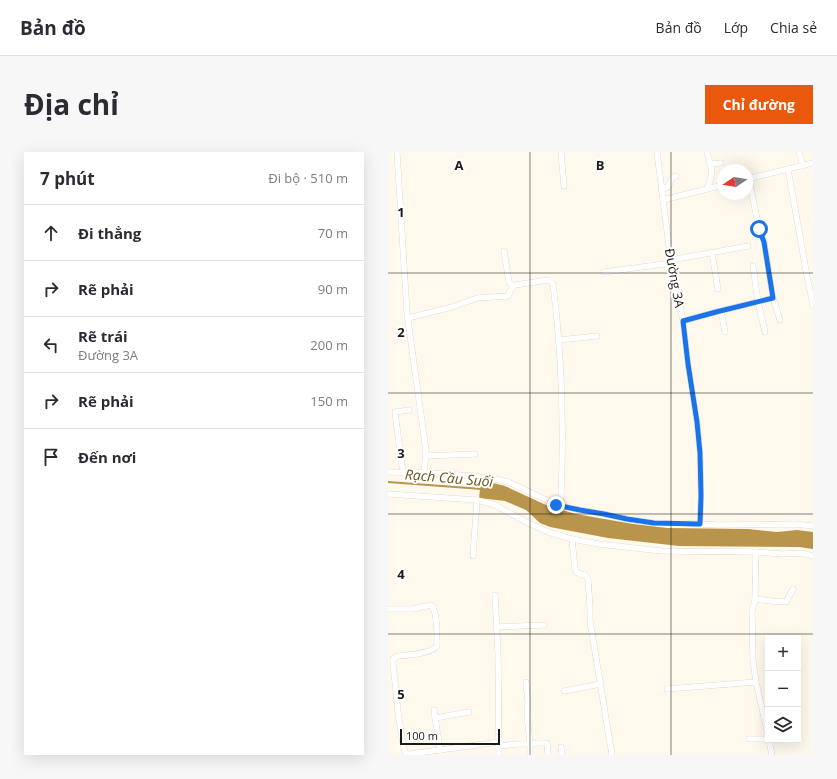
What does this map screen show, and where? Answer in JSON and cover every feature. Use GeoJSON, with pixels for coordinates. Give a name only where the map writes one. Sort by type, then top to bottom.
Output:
{"type":"FeatureCollection","features":[{"type":"Feature","properties":{"kind":"street"},"geometry":{"type":"LineString","coordinates":[[397,152],[408,318],[426,452],[424,473]]}},
{"type":"Feature","properties":{"kind":"street"},"geometry":{"type":"LineString","coordinates":[[561,152],[564,186]]}},
{"type":"Feature","properties":{"kind":"street","name":"Đường 3A"},"geometry":{"type":"LineString","coordinates":[[657,152],[661,190],[683,321],[697,422],[700,453],[700,524]]}},
{"type":"Feature","properties":{"kind":"street"},"geometry":{"type":"LineString","coordinates":[[707,152],[712,178],[707,189]]}},
{"type":"Feature","properties":{"kind":"street"},"geometry":{"type":"LineString","coordinates":[[799,152],[803,166]]}},
{"type":"Feature","properties":{"kind":"street"},"geometry":{"type":"LineString","coordinates":[[710,164],[721,163]]}},
{"type":"Feature","properties":{"kind":"street"},"geometry":{"type":"LineString","coordinates":[[753,178],[813,163]]}},
{"type":"Feature","properties":{"kind":"street"},"geometry":{"type":"LineString","coordinates":[[788,169],[813,305]]}},
{"type":"Feature","properties":{"kind":"street"},"geometry":{"type":"LineString","coordinates":[[661,190],[669,186],[670,180],[676,176]]}},
{"type":"Feature","properties":{"kind":"street"},"geometry":{"type":"LineString","coordinates":[[663,200],[717,186]]}},
{"type":"Feature","properties":{"kind":"street"},"geometry":{"type":"LineString","coordinates":[[753,200],[759,229],[764,242],[773,298],[780,320]]}},
{"type":"Feature","properties":{"kind":"street"},"geometry":{"type":"LineString","coordinates":[[604,272],[672,261],[748,246]]}},
{"type":"Feature","properties":{"kind":"street"},"geometry":{"type":"LineString","coordinates":[[504,251],[509,282],[513,286]]}},
{"type":"Feature","properties":{"kind":"street"},"geometry":{"type":"LineString","coordinates":[[712,253],[718,289]]}},
{"type":"Feature","properties":{"kind":"street"},"geometry":{"type":"LineString","coordinates":[[753,266],[758,302],[765,332]]}},
{"type":"Feature","properties":{"kind":"street"},"geometry":{"type":"LineString","coordinates":[[408,318],[452,307],[477,298],[508,296],[515,285],[548,280],[553,284],[558,321],[562,404],[561,497],[556,505]]}},
{"type":"Feature","properties":{"kind":"street"},"geometry":{"type":"LineString","coordinates":[[683,321],[773,298]]}},
{"type":"Feature","properties":{"kind":"street"},"geometry":{"type":"LineString","coordinates":[[721,311],[725,332]]}},
{"type":"Feature","properties":{"kind":"street"},"geometry":{"type":"LineString","coordinates":[[559,340],[597,336]]}},
{"type":"Feature","properties":{"kind":"street"},"geometry":{"type":"LineString","coordinates":[[403,473],[395,412],[409,410]]}},
{"type":"Feature","properties":{"kind":"street"},"geometry":{"type":"LineString","coordinates":[[426,456],[475,454]]}},
{"type":"Feature","properties":{"kind":"street"},"geometry":{"type":"LineString","coordinates":[[388,472],[475,476],[494,479],[508,482],[556,505],[654,523],[718,525],[794,524],[813,526]]}},
{"type":"Feature","properties":{"kind":"street"},"geometry":{"type":"LineString","coordinates":[[388,494],[477,500],[495,505],[530,524],[551,533],[598,544],[661,551],[756,552],[782,554],[802,553],[813,556]]}},
{"type":"Feature","properties":{"kind":"street"},"geometry":{"type":"LineString","coordinates":[[473,556],[477,500]]}},
{"type":"Feature","properties":{"kind":"street"},"geometry":{"type":"LineString","coordinates":[[572,539],[576,572],[585,575],[588,579],[590,621],[612,755]]}},
{"type":"Feature","properties":{"kind":"street"},"geometry":{"type":"LineString","coordinates":[[756,552],[752,611],[753,660],[756,682],[765,722]]}},
{"type":"Feature","properties":{"kind":"street"},"geometry":{"type":"LineString","coordinates":[[754,598],[786,602],[793,589]]}},
{"type":"Feature","properties":{"kind":"street"},"geometry":{"type":"LineString","coordinates":[[495,595],[499,755]]}},
{"type":"Feature","properties":{"kind":"street"},"geometry":{"type":"LineString","coordinates":[[388,609],[413,609],[431,605],[434,608],[437,634],[437,646],[435,649],[397,656],[393,660],[398,713],[404,749],[407,754],[499,744],[548,743],[548,755]]}},
{"type":"Feature","properties":{"kind":"street"},"geometry":{"type":"LineString","coordinates":[[496,628],[544,625]]}},
{"type":"Feature","properties":{"kind":"street"},"geometry":{"type":"LineString","coordinates":[[526,682],[530,755]]}},
{"type":"Feature","properties":{"kind":"street"},"geometry":{"type":"LineString","coordinates":[[667,689],[756,682]]}},
{"type":"Feature","properties":{"kind":"street"},"geometry":{"type":"LineString","coordinates":[[564,691],[601,684]]}},
{"type":"Feature","properties":{"kind":"street"},"geometry":{"type":"LineString","coordinates":[[434,710],[440,750]]}},
{"type":"Feature","properties":{"kind":"street"},"geometry":{"type":"LineString","coordinates":[[436,718],[470,712]]}},
{"type":"Feature","properties":{"kind":"street"},"geometry":{"type":"LineString","coordinates":[[749,739],[765,740]]}},
{"type":"Feature","properties":{"kind":"street"},"geometry":{"type":"LineString","coordinates":[[770,743],[772,755]]}},
{"type":"Feature","properties":{"kind":"street"},"geometry":{"type":"LineString","coordinates":[[561,747],[562,755]]}},
{"type":"Feature","properties":{"kind":"shaded area"},"geometry":{"type":"Polygon","coordinates":[[[481,481],[505,486],[546,505],[576,514],[633,524],[667,528],[748,529],[777,532],[797,530],[813,532],[813,549],[799,547],[679,546],[608,538],[550,527],[540,523],[526,510],[505,501],[479,498],[481,481]]]}},
{"type":"Feature","properties":{"kind":"waterway","name":"Rạch Cầu Suối"},"geometry":{"type":"LineString","coordinates":[[388,482],[482,489]]}},
{"type":"Feature","properties":{"kind":"route"},"geometry":{"type":"LineString","coordinates":[[556,505],[654,523],[700,524],[700,453],[683,321],[773,298],[764,242],[759,229]]}}]}
